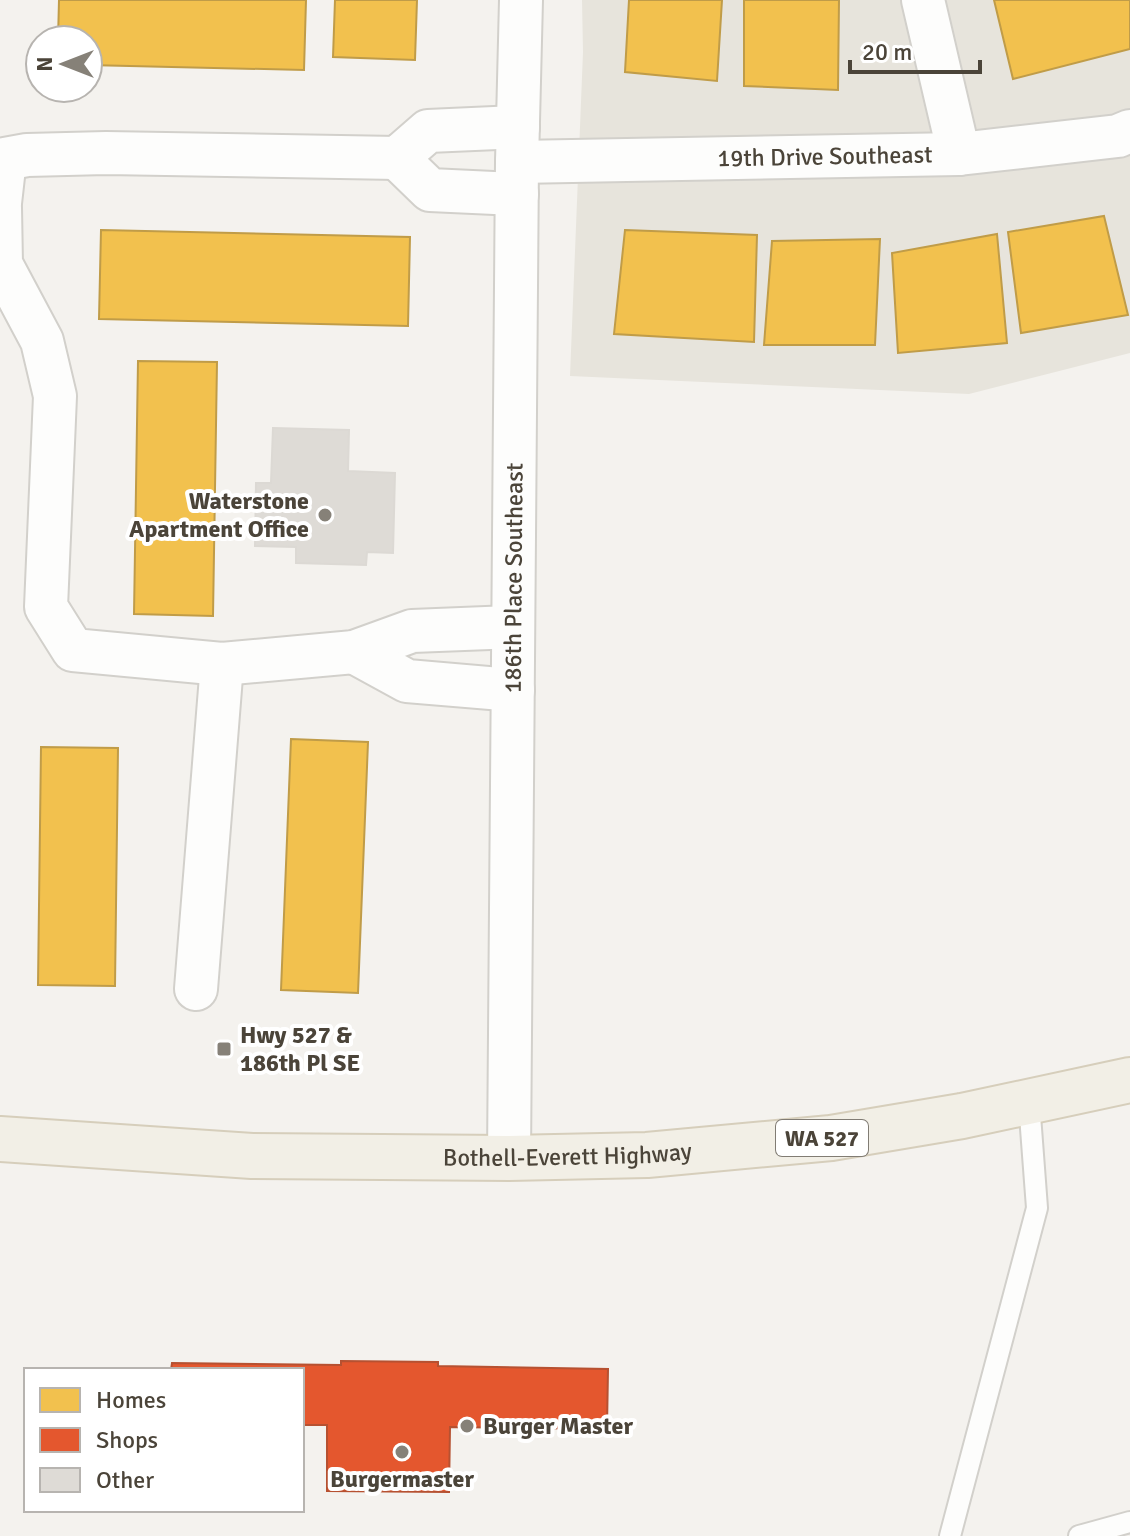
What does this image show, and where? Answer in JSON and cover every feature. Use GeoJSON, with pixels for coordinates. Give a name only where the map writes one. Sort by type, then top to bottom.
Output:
{"type":"FeatureCollection","features":[{"type":"Feature","properties":{"kind":"main road","name":"Bothell-Everett Highway"},"geometry":{"type":"LineString","coordinates":[[0,1139],[252,1156],[509,1158],[647,1155],[831,1138],[962,1116],[1130,1080]]}},
{"type":"Feature","properties":{"kind":"street","name":"186th Place Southeast"},"geometry":{"type":"LineString","coordinates":[[509,1158],[521,0]]}},
{"type":"Feature","properties":{"kind":"street"},"geometry":{"type":"LineString","coordinates":[[923,0],[959,154]]}},
{"type":"Feature","properties":{"kind":"street"},"geometry":{"type":"LineString","coordinates":[[513,627],[412,631],[354,652],[222,664],[73,650],[46,607],[55,396],[42,341],[1,264],[0,205],[5,159],[27,155],[106,153],[397,158],[428,131],[517,161]]}},
{"type":"Feature","properties":{"kind":"street","name":"19th Drive Southeast"},"geometry":{"type":"LineString","coordinates":[[517,161],[959,154],[1118,136],[1130,131]]}},
{"type":"Feature","properties":{"kind":"street"},"geometry":{"type":"LineString","coordinates":[[397,158],[430,190],[517,161]]}},
{"type":"Feature","properties":{"kind":"street"},"geometry":{"type":"LineString","coordinates":[[354,652],[407,681],[513,690]]}},
{"type":"Feature","properties":{"kind":"street"},"geometry":{"type":"LineString","coordinates":[[196,989],[222,664]]}},
{"type":"Feature","properties":{"kind":"lane"},"geometry":{"type":"LineString","coordinates":[[950,1536],[1037,1208],[1029,1102]]}},
{"type":"Feature","properties":{"kind":"lane"},"geometry":{"type":"LineString","coordinates":[[1079,1536],[1130,1522]]}},
{"type":"Feature","properties":{"kind":"shaded area"},"geometry":{"type":"Polygon","coordinates":[[[582,0],[1130,0],[1130,353],[969,394],[570,376],[583,52],[582,0]]]}},
{"type":"Feature","properties":{"kind":"building: Homes"},"geometry":{"type":"Polygon","coordinates":[[[59,0],[306,0],[304,70],[104,65],[104,24],[58,24],[59,0]]]}},
{"type":"Feature","properties":{"kind":"building: Homes"},"geometry":{"type":"Polygon","coordinates":[[[335,0],[417,0],[415,60],[333,57],[335,0]]]}},
{"type":"Feature","properties":{"kind":"building: Homes"},"geometry":{"type":"Polygon","coordinates":[[[629,0],[722,0],[717,81],[625,72],[629,0]]]}},
{"type":"Feature","properties":{"kind":"building: Homes"},"geometry":{"type":"Polygon","coordinates":[[[744,0],[839,0],[838,90],[744,86],[744,0]]]}},
{"type":"Feature","properties":{"kind":"building: Homes"},"geometry":{"type":"Polygon","coordinates":[[[994,0],[1130,0],[1130,49],[1013,79],[994,0]]]}},
{"type":"Feature","properties":{"kind":"building: Homes"},"geometry":{"type":"Polygon","coordinates":[[[1104,216],[1128,315],[1021,333],[1008,232],[1104,216]]]}},
{"type":"Feature","properties":{"kind":"building: Homes"},"geometry":{"type":"Polygon","coordinates":[[[101,230],[410,237],[408,326],[99,319],[101,230]]]}},
{"type":"Feature","properties":{"kind":"building: Homes"},"geometry":{"type":"Polygon","coordinates":[[[625,230],[757,235],[754,342],[614,334],[625,230]]]}},
{"type":"Feature","properties":{"kind":"building: Homes"},"geometry":{"type":"Polygon","coordinates":[[[997,234],[1007,343],[898,353],[892,253],[997,234]]]}},
{"type":"Feature","properties":{"kind":"building: Homes"},"geometry":{"type":"Polygon","coordinates":[[[880,239],[875,345],[764,345],[772,241],[880,239]]]}},
{"type":"Feature","properties":{"kind":"building: Homes"},"geometry":{"type":"Polygon","coordinates":[[[138,361],[217,362],[213,616],[134,614],[138,361]]]}},
{"type":"Feature","properties":{"kind":"building: Homes"},"geometry":{"type":"Polygon","coordinates":[[[291,739],[368,742],[358,993],[281,990],[291,739]]]}},
{"type":"Feature","properties":{"kind":"building: Homes"},"geometry":{"type":"Polygon","coordinates":[[[41,747],[118,748],[115,986],[38,985],[41,747]]]}},
{"type":"Feature","properties":{"kind":"building: Shops","name":"Burger Master"},"geometry":{"type":"Polygon","coordinates":[[[341,1361],[438,1362],[438,1366],[608,1369],[607,1429],[450,1427],[449,1492],[327,1491],[327,1425],[304,1425],[304,1368],[171,1368],[172,1363],[341,1365],[341,1361]]]}},
{"type":"Feature","properties":{"kind":"building: Other","name":"Waterstone Apartment Office"},"geometry":{"type":"Polygon","coordinates":[[[273,428],[349,430],[348,471],[395,473],[393,553],[367,552],[366,565],[296,563],[296,547],[255,546],[256,483],[271,483],[273,428]]]}},
{"type":"Feature","properties":{"kind":"place","name":"Waterstone Apartment Office"},"geometry":{"type":"Point","coordinates":[325,515]}},
{"type":"Feature","properties":{"kind":"place","name":"Hwy 527 & 186th Pl SE"},"geometry":{"type":"Point","coordinates":[224,1049]}},
{"type":"Feature","properties":{"kind":"place","name":"Burger Master"},"geometry":{"type":"Point","coordinates":[467,1426]}},
{"type":"Feature","properties":{"kind":"place","name":"Burgermaster"},"geometry":{"type":"Point","coordinates":[402,1452]}}]}
